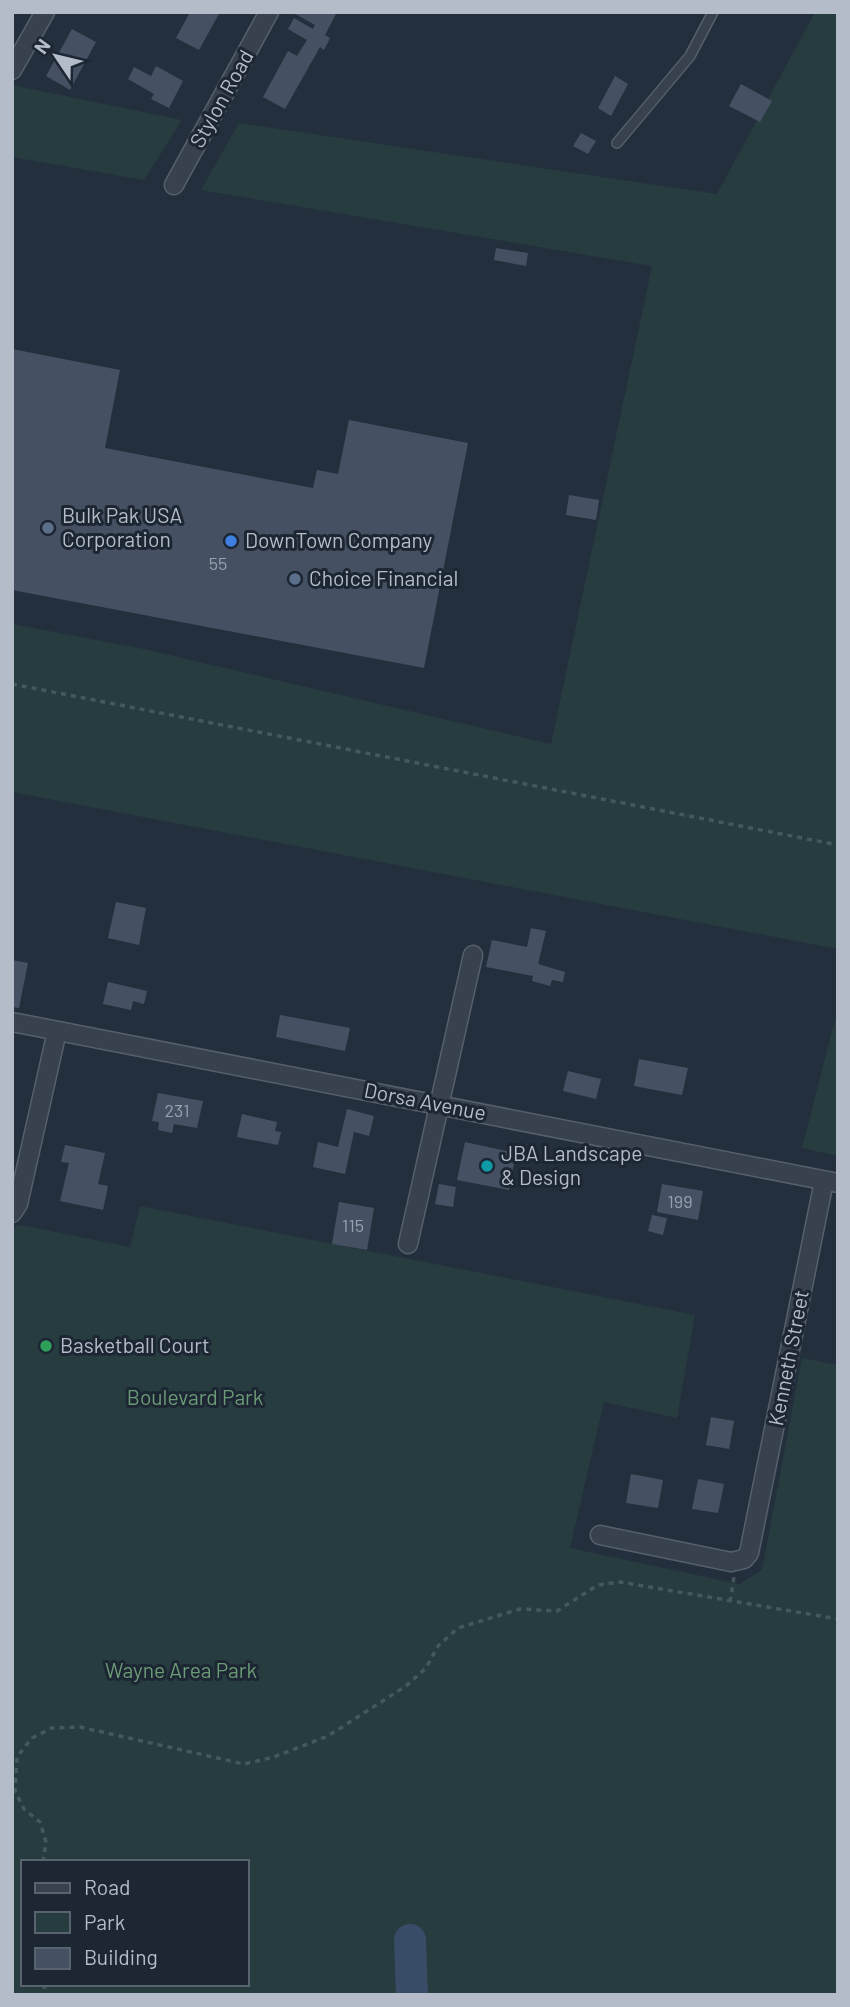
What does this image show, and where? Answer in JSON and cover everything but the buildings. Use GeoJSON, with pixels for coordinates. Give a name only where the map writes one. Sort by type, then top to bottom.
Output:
{"type":"FeatureCollection","features":[{"type":"Feature","properties":{"kind":"street"},"geometry":{"type":"LineString","coordinates":[[12,70],[45,12]]}},
{"type":"Feature","properties":{"kind":"street","name":"Stylon Road"},"geometry":{"type":"LineString","coordinates":[[174,185],[270,12]]}},
{"type":"Feature","properties":{"kind":"street"},"geometry":{"type":"LineString","coordinates":[[408,1244],[474,955]]}},
{"type":"Feature","properties":{"kind":"street","name":"Dorsa Avenue"},"geometry":{"type":"LineString","coordinates":[[12,1022],[831,1182]]}},
{"type":"Feature","properties":{"kind":"street"},"geometry":{"type":"LineString","coordinates":[[13,1213],[18,1204],[57,1031]]}},
{"type":"Feature","properties":{"kind":"street","name":"Kenneth Street"},"geometry":{"type":"LineString","coordinates":[[737,1562],[749,1553],[831,1182]]}},
{"type":"Feature","properties":{"kind":"street"},"geometry":{"type":"LineString","coordinates":[[600,1535],[737,1562]]}},
{"type":"Feature","properties":{"kind":"lane"},"geometry":{"type":"LineString","coordinates":[[617,143],[690,56],[713,12]]}},
{"type":"Feature","properties":{"kind":"path"},"geometry":{"type":"LineString","coordinates":[[12,684],[838,845]]}},
{"type":"Feature","properties":{"kind":"path"},"geometry":{"type":"LineString","coordinates":[[730,1602],[737,1562]]}},
{"type":"Feature","properties":{"kind":"path"},"geometry":{"type":"LineString","coordinates":[[43,1860],[46,1842],[40,1822],[24,1809],[15,1791],[17,1757],[32,1738],[52,1728],[80,1727],[244,1764],[274,1757],[328,1736],[406,1686],[426,1668],[438,1646],[458,1628],[520,1609],[557,1611],[598,1585],[620,1582],[838,1619]]}},
{"type":"Feature","properties":{"kind":"path"},"geometry":{"type":"LineString","coordinates":[[38,1995],[45,1994]]}},
{"type":"Feature","properties":{"kind":"green space"},"geometry":{"type":"Polygon","coordinates":[[[815,12],[838,12],[838,949],[12,792],[12,624],[144,649],[551,744],[652,266],[201,190],[239,123],[717,194],[815,12]]]}},
{"type":"Feature","properties":{"kind":"green space"},"geometry":{"type":"Polygon","coordinates":[[[12,85],[182,120],[144,180],[12,157],[12,85]]]}},
{"type":"Feature","properties":{"kind":"green space"},"geometry":{"type":"Polygon","coordinates":[[[838,1008],[838,1156],[802,1148],[838,1008]]]}},
{"type":"Feature","properties":{"kind":"green space"},"geometry":{"type":"Polygon","coordinates":[[[140,1206],[695,1315],[677,1418],[604,1402],[570,1548],[739,1584],[762,1570],[802,1358],[838,1365],[838,1995],[12,1995],[12,1228],[21,1225],[130,1247],[140,1206]]]}},
{"type":"Feature","properties":{"kind":"waterway"},"geometry":{"type":"LineString","coordinates":[[410,1940],[412,1995]]}},
{"type":"Feature","properties":{"kind":"place","name":"Bulk Pak USA Corporation"},"geometry":{"type":"Point","coordinates":[48,528]}},
{"type":"Feature","properties":{"kind":"place","name":"DownTown Company"},"geometry":{"type":"Point","coordinates":[231,541]}},
{"type":"Feature","properties":{"kind":"place","name":"Choice Financial"},"geometry":{"type":"Point","coordinates":[295,579]}},
{"type":"Feature","properties":{"kind":"place","name":"JBA Landscape & Design"},"geometry":{"type":"Point","coordinates":[487,1166]}},
{"type":"Feature","properties":{"kind":"place","name":"Basketball Court"},"geometry":{"type":"Point","coordinates":[46,1346]}},
{"type":"Feature","properties":{"kind":"park label","name":"Boulevard Park"},"geometry":{"type":"Point","coordinates":[195,1398]}},
{"type":"Feature","properties":{"kind":"park label","name":"Wayne Area Park"},"geometry":{"type":"Point","coordinates":[181,1671]}}]}
